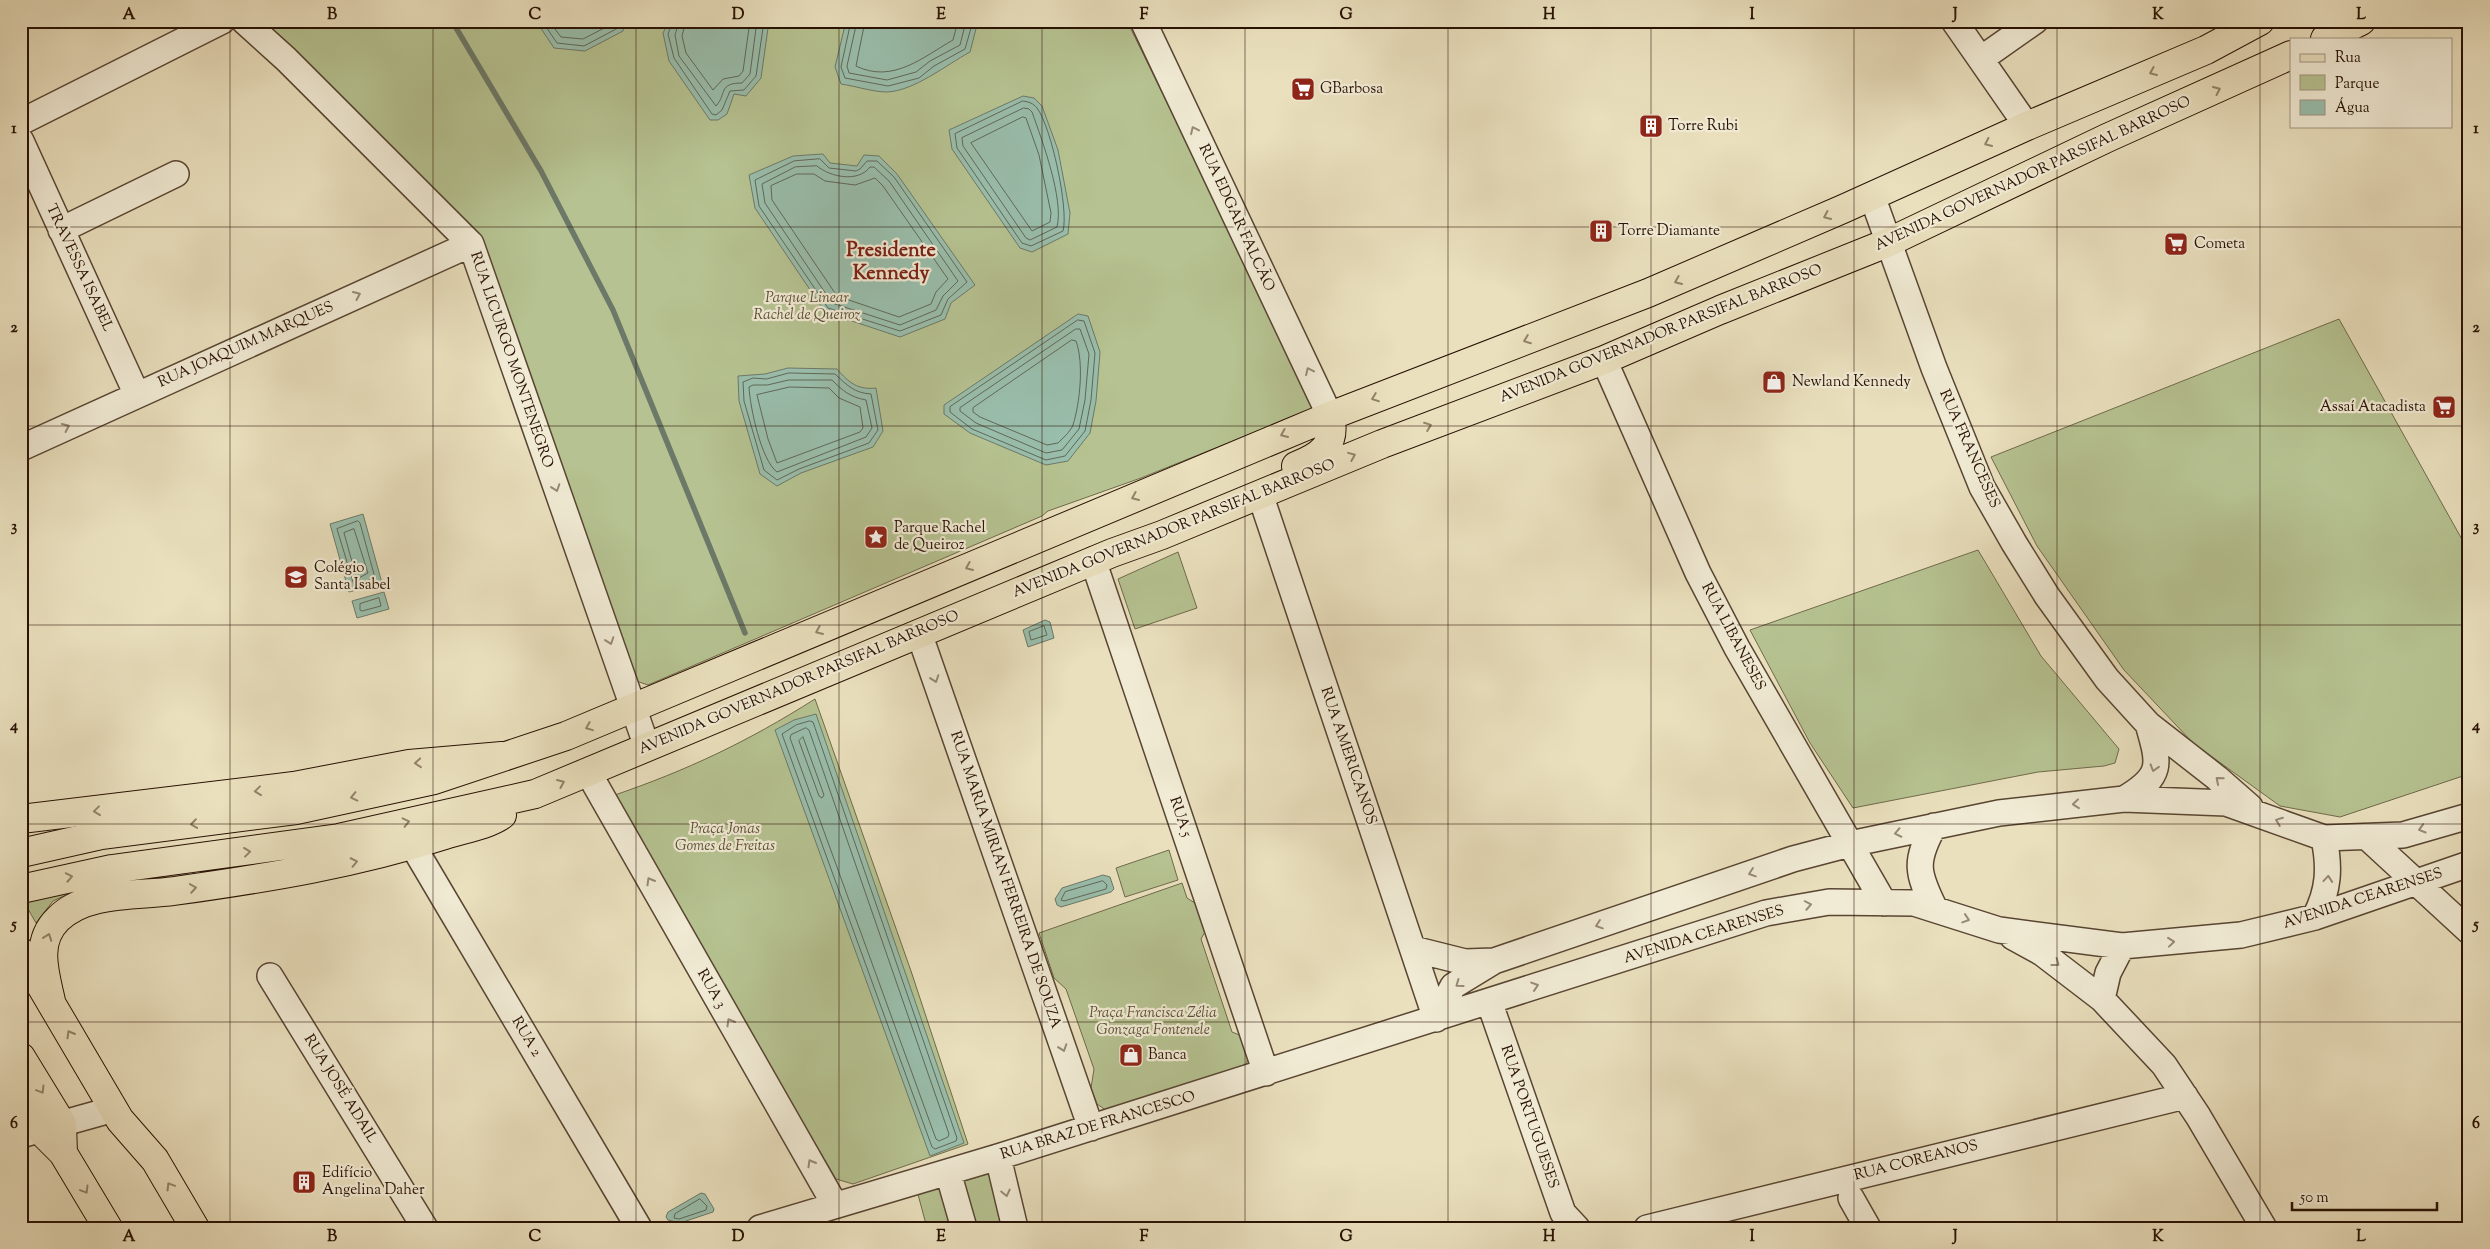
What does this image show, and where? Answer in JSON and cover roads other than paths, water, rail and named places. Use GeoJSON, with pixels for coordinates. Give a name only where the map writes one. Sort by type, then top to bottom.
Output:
{"type":"FeatureCollection","features":[{"type":"Feature","properties":{"kind":"main road"},"geometry":{"type":"LineString","coordinates":[[21,853],[101,835],[296,810],[434,780],[566,736],[1330,416],[1648,293],[1872,196],[2027,126],[2206,50],[2260,21]]}},
{"type":"Feature","properties":{"kind":"main road"},"geometry":{"type":"LineString","coordinates":[[2327,38],[2362,21]]}},
{"type":"Feature","properties":{"kind":"main road","name":"AVENIDA GOVERNADOR PARSIFAL BARROSO"},"geometry":{"type":"LineString","coordinates":[[21,888],[112,869],[339,838],[535,794],[1102,557],[1382,444],[1604,360],[1887,243],[2108,138],[2290,55]]}},
{"type":"Feature","properties":{"kind":"main road"},"geometry":{"type":"LineString","coordinates":[[1102,557],[1156,523],[1312,460],[1330,440],[1333,429],[1330,416]]}},
{"type":"Feature","properties":{"kind":"main road"},"geometry":{"type":"LineString","coordinates":[[21,819],[294,786],[408,764],[502,756]]}},
{"type":"Feature","properties":{"kind":"main road"},"geometry":{"type":"LineString","coordinates":[[51,1001],[42,958],[47,934],[57,920],[81,904],[105,898],[173,891],[332,866],[413,846],[498,818],[535,794]]}},
{"type":"Feature","properties":{"kind":"main road"},"geometry":{"type":"LineString","coordinates":[[21,952],[120,1120],[154,1160],[195,1228]]}},
{"type":"Feature","properties":{"kind":"main road"},"geometry":{"type":"LineString","coordinates":[[21,1057],[41,1129]]}},
{"type":"Feature","properties":{"kind":"main road"},"geometry":{"type":"LineString","coordinates":[[21,1099],[41,1129],[63,1153],[108,1228]]}},
{"type":"Feature","properties":{"kind":"street"},"geometry":{"type":"LineString","coordinates":[[21,122],[222,21]]}},
{"type":"Feature","properties":{"kind":"street","name":"RUA LICURGO MONTENEGRO"},"geometry":{"type":"LineString","coordinates":[[244,21],[286,59],[471,244],[648,747]]}},
{"type":"Feature","properties":{"kind":"street","name":"RUA EDGAR FALCÃO"},"geometry":{"type":"LineString","coordinates":[[1143,21],[1330,416]]}},
{"type":"Feature","properties":{"kind":"street"},"geometry":{"type":"LineString","coordinates":[[1954,21],[2027,126]]}},
{"type":"Feature","properties":{"kind":"street"},"geometry":{"type":"LineString","coordinates":[[1981,59],[2035,21]]}},
{"type":"Feature","properties":{"kind":"street","name":"TRAVESSA ISABEL"},"geometry":{"type":"LineString","coordinates":[[21,141],[137,394]]}},
{"type":"Feature","properties":{"kind":"street"},"geometry":{"type":"LineString","coordinates":[[61,230],[176,174]]}},
{"type":"Feature","properties":{"kind":"street","name":"RUA FRANCESES"},"geometry":{"type":"LineString","coordinates":[[1872,196],[1887,243],[1934,368],[1982,486],[2014,543],[2047,596],[2107,679],[2148,724],[2217,778],[2255,812]]}},
{"type":"Feature","properties":{"kind":"street","name":"RUA JOAQUIM MARQUES"},"geometry":{"type":"LineString","coordinates":[[21,448],[471,244]]}},
{"type":"Feature","properties":{"kind":"street","name":"RUA LIBANESES"},"geometry":{"type":"LineString","coordinates":[[1604,360],[1703,581],[1737,648],[1884,903]]}},
{"type":"Feature","properties":{"kind":"street","name":"RUA AMERICANOS"},"geometry":{"type":"LineString","coordinates":[[1260,494],[1436,1019]]}},
{"type":"Feature","properties":{"kind":"street","name":"RUA 5"},"geometry":{"type":"LineString","coordinates":[[1102,557],[1266,1074]]}},
{"type":"Feature","properties":{"kind":"street","name":"RUA MARIA MIRIAN FERREIRA DE SOUZA"},"geometry":{"type":"LineString","coordinates":[[919,633],[1091,1128]]}},
{"type":"Feature","properties":{"kind":"street","name":"RUA FRANCESES"},"geometry":{"type":"LineString","coordinates":[[2124,799],[2149,783],[2155,769],[2157,760],[2148,724]]}},
{"type":"Feature","properties":{"kind":"street","name":"RUA 3"},"geometry":{"type":"LineString","coordinates":[[588,772],[835,1206]]}},
{"type":"Feature","properties":{"kind":"street"},"geometry":{"type":"LineString","coordinates":[[1436,1019],[1453,986],[1494,961],[1793,859],[1850,844],[1999,813],[2124,799],[2226,803],[2324,838],[2403,835],[2469,816]]}},
{"type":"Feature","properties":{"kind":"street"},"geometry":{"type":"LineString","coordinates":[[1934,826],[1921,849],[1920,868],[1923,884],[1936,909]]}},
{"type":"Feature","properties":{"kind":"street"},"geometry":{"type":"LineString","coordinates":[[2367,837],[2469,931]]}},
{"type":"Feature","properties":{"kind":"street"},"geometry":{"type":"LineString","coordinates":[[2315,917],[2328,886],[2329,861],[2324,838]]}},
{"type":"Feature","properties":{"kind":"street","name":"RUA 2"},"geometry":{"type":"LineString","coordinates":[[413,846],[639,1228]]}},
{"type":"Feature","properties":{"kind":"street","name":"AVENIDA CEARENSES"},"geometry":{"type":"LineString","coordinates":[[1436,1019],[1766,913],[1829,902],[1914,903],[1999,930],[2122,946],[2241,935],[2315,917],[2417,884],[2469,864]]}},
{"type":"Feature","properties":{"kind":"street"},"geometry":{"type":"LineString","coordinates":[[1999,930],[2042,953],[2102,999],[2164,1065],[2185,1096],[2264,1228]]}},
{"type":"Feature","properties":{"kind":"street"},"geometry":{"type":"LineString","coordinates":[[2102,999],[2108,972],[2122,946]]}},
{"type":"Feature","properties":{"kind":"street"},"geometry":{"type":"LineString","coordinates":[[1413,949],[1465,962],[1494,961]]}},
{"type":"Feature","properties":{"kind":"street","name":"RUA JOSÉ ADAIL"},"geometry":{"type":"LineString","coordinates":[[270,976],[425,1228]]}},
{"type":"Feature","properties":{"kind":"street","name":"RUA PORTUGUESES"},"geometry":{"type":"LineString","coordinates":[[1489,1001],[1563,1213],[1577,1228]]}},
{"type":"Feature","properties":{"kind":"street","name":"RUA BRAZ DE FRANCESCO"},"geometry":{"type":"LineString","coordinates":[[760,1228],[998,1157],[1436,1019]]}},
{"type":"Feature","properties":{"kind":"street","name":"RUA COREANOS"},"geometry":{"type":"LineString","coordinates":[[1646,1228],[2185,1096]]}},
{"type":"Feature","properties":{"kind":"street"},"geometry":{"type":"LineString","coordinates":[[41,1129],[114,1109]]}},
{"type":"Feature","properties":{"kind":"street"},"geometry":{"type":"LineString","coordinates":[[998,1157],[1014,1228]]}},
{"type":"Feature","properties":{"kind":"street"},"geometry":{"type":"LineString","coordinates":[[948,1172],[964,1228]]}},
{"type":"Feature","properties":{"kind":"street"},"geometry":{"type":"LineString","coordinates":[[1851,1198],[1868,1228]]}},
{"type":"Feature","properties":{"kind":"water"},"geometry":{"type":"Polygon","coordinates":[[[536,21],[625,21],[623,31],[585,51],[554,48],[536,21]]]}},
{"type":"Feature","properties":{"kind":"water"},"geometry":{"type":"Polygon","coordinates":[[[669,21],[769,21],[761,78],[746,96],[734,94],[727,114],[718,120],[710,120],[669,61],[663,33],[669,21]]]}},
{"type":"Feature","properties":{"kind":"water"},"geometry":{"type":"Polygon","coordinates":[[[846,21],[978,21],[970,52],[919,82],[897,91],[887,92],[841,84],[835,67],[846,21]]]}},
{"type":"Feature","properties":{"kind":"water"},"geometry":{"type":"Polygon","coordinates":[[[1023,96],[1034,98],[1042,106],[1058,150],[1070,213],[1068,234],[1032,252],[1020,248],[952,149],[949,130],[1023,96]]]}},
{"type":"Feature","properties":{"kind":"water"},"geometry":{"type":"Polygon","coordinates":[[[823,154],[830,163],[857,166],[864,155],[879,156],[897,174],[975,285],[951,303],[945,319],[900,337],[825,312],[755,208],[749,175],[793,156],[823,154]]]}},
{"type":"Feature","properties":{"kind":"water"},"geometry":{"type":"Polygon","coordinates":[[[1078,314],[1088,316],[1100,352],[1096,401],[1090,433],[1068,461],[1046,465],[970,433],[944,414],[944,405],[1078,314]]]}},
{"type":"Feature","properties":{"kind":"water"},"geometry":{"type":"Polygon","coordinates":[[[788,368],[837,369],[859,387],[876,388],[883,431],[873,447],[801,473],[777,486],[760,474],[739,401],[738,376],[765,374],[788,368]]]}},
{"type":"Feature","properties":{"kind":"water"},"geometry":{"type":"Polygon","coordinates":[[[363,514],[382,583],[349,592],[330,524],[363,514]]]}},
{"type":"Feature","properties":{"kind":"water"},"geometry":{"type":"Polygon","coordinates":[[[384,592],[389,609],[357,618],[352,601],[384,592]]]}},
{"type":"Feature","properties":{"kind":"water"},"geometry":{"type":"Polygon","coordinates":[[[1045,620],[1050,622],[1054,638],[1028,647],[1023,630],[1045,620]]]}},
{"type":"Feature","properties":{"kind":"water"},"geometry":{"type":"Polygon","coordinates":[[[816,714],[964,1143],[930,1156],[775,730],[794,720],[816,714]]]}},
{"type":"Feature","properties":{"kind":"water"},"geometry":{"type":"Polygon","coordinates":[[[1103,875],[1110,877],[1114,889],[1111,892],[1061,907],[1057,905],[1055,899],[1062,888],[1103,875]]]}},
{"type":"Feature","properties":{"kind":"water"},"geometry":{"type":"Polygon","coordinates":[[[701,1193],[705,1194],[714,1209],[713,1212],[680,1223],[668,1220],[666,1217],[668,1212],[701,1193]]]}},
{"type":"Feature","properties":{"kind":"waterway"},"geometry":{"type":"LineString","coordinates":[[452,21],[541,171],[613,310],[745,633]]}},
{"type":"Feature","properties":{"kind":"place","name":"GBarbosa"},"geometry":{"type":"Point","coordinates":[1303,89]}},
{"type":"Feature","properties":{"kind":"place","name":"Torre Rubi"},"geometry":{"type":"Point","coordinates":[1651,126]}},
{"type":"Feature","properties":{"kind":"place","name":"Torre Diamante"},"geometry":{"type":"Point","coordinates":[1601,231]}},
{"type":"Feature","properties":{"kind":"place","name":"Cometa"},"geometry":{"type":"Point","coordinates":[2176,244]}},
{"type":"Feature","properties":{"kind":"place","name":"Newland Kennedy"},"geometry":{"type":"Point","coordinates":[1774,382]}},
{"type":"Feature","properties":{"kind":"place","name":"Assaí Atacadista"},"geometry":{"type":"Point","coordinates":[2444,407]}},
{"type":"Feature","properties":{"kind":"place","name":"Parque Rachel de Queiroz"},"geometry":{"type":"Point","coordinates":[876,537]}},
{"type":"Feature","properties":{"kind":"place","name":"Colégio Santa Isabel"},"geometry":{"type":"Point","coordinates":[296,577]}},
{"type":"Feature","properties":{"kind":"place","name":"Banca"},"geometry":{"type":"Point","coordinates":[1131,1055]}},
{"type":"Feature","properties":{"kind":"place","name":"Edifício Angelina Daher"},"geometry":{"type":"Point","coordinates":[304,1182]}},
{"type":"Feature","properties":{"kind":"district","name":"Presidente Kennedy"},"geometry":{"type":"Point","coordinates":[891,262]}},
{"type":"Feature","properties":{"kind":"park label","name":"Parque Linear Rachel de Queiroz"},"geometry":{"type":"Point","coordinates":[807,306]}},
{"type":"Feature","properties":{"kind":"park label","name":"Praça Jonas Gomes de Freitas"},"geometry":{"type":"Point","coordinates":[725,838]}},
{"type":"Feature","properties":{"kind":"park label","name":"Praça Francisca Zélia Gonzaga Fontenele"},"geometry":{"type":"Point","coordinates":[1153,1022]}}]}
